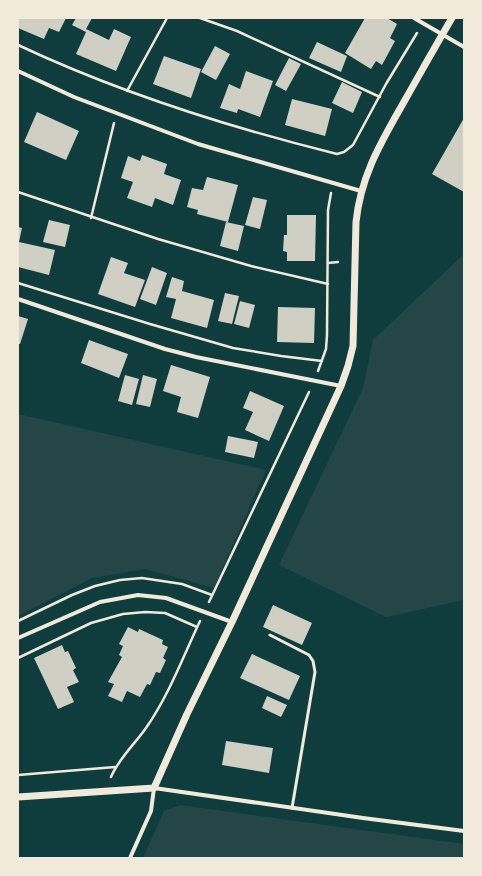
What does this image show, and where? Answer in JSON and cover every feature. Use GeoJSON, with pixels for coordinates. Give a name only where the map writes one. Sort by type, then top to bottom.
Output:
{"type":"FeatureCollection","features":[{"type":"Feature","properties":{"kind":"street"},"geometry":{"type":"LineString","coordinates":[[414,18],[464,47]]}},
{"type":"Feature","properties":{"kind":"street"},"geometry":{"type":"LineString","coordinates":[[130,858],[152,811],[154,788],[187,714],[232,622],[342,386],[353,346],[356,222],[357,207],[361,191],[371,163],[383,137],[452,18]]}},
{"type":"Feature","properties":{"kind":"street"},"geometry":{"type":"LineString","coordinates":[[18,72],[74,97],[198,144],[361,191]]}},
{"type":"Feature","properties":{"kind":"street"},"geometry":{"type":"LineString","coordinates":[[18,299],[165,349],[190,356],[342,386]]}},
{"type":"Feature","properties":{"kind":"street"},"geometry":{"type":"LineString","coordinates":[[18,638],[100,602],[138,595],[166,598],[232,622]]}},
{"type":"Feature","properties":{"kind":"street"},"geometry":{"type":"LineString","coordinates":[[18,797],[154,788],[464,831]]}},
{"type":"Feature","properties":{"kind":"lane"},"geometry":{"type":"LineString","coordinates":[[270,635],[309,655],[313,661],[315,672],[292,808]]}},
{"type":"Feature","properties":{"kind":"path"},"geometry":{"type":"LineString","coordinates":[[127,91],[167,18]]}},
{"type":"Feature","properties":{"kind":"path"},"geometry":{"type":"LineString","coordinates":[[200,18],[237,31],[380,97]]}},
{"type":"Feature","properties":{"kind":"path"},"geometry":{"type":"LineString","coordinates":[[18,44],[127,91],[219,122],[337,154],[344,152],[353,145],[423,23]]}},
{"type":"Feature","properties":{"kind":"path"},"geometry":{"type":"LineString","coordinates":[[91,218],[116,113]]}},
{"type":"Feature","properties":{"kind":"path"},"geometry":{"type":"LineString","coordinates":[[18,775],[115,767],[146,728],[167,692],[314,380],[326,349],[328,210],[333,183]]}},
{"type":"Feature","properties":{"kind":"path"},"geometry":{"type":"LineString","coordinates":[[18,192],[91,218],[158,239],[251,266],[328,284]]}},
{"type":"Feature","properties":{"kind":"path"},"geometry":{"type":"LineString","coordinates":[[328,263],[338,262]]}},
{"type":"Feature","properties":{"kind":"path"},"geometry":{"type":"LineString","coordinates":[[18,283],[226,346],[281,356],[322,361]]}},
{"type":"Feature","properties":{"kind":"path"},"geometry":{"type":"LineString","coordinates":[[18,658],[25,656],[91,623],[123,614],[145,612],[165,613],[197,627]]}},
{"type":"Feature","properties":{"kind":"shaded area"},"geometry":{"type":"Polygon","coordinates":[[[464,254],[464,600],[386,617],[279,565],[363,388],[373,340],[464,254]]]}},
{"type":"Feature","properties":{"kind":"shaded area"},"geometry":{"type":"Polygon","coordinates":[[[18,414],[266,470],[214,588],[145,569],[92,578],[18,616],[18,414]]]}},
{"type":"Feature","properties":{"kind":"shaded area"},"geometry":{"type":"Polygon","coordinates":[[[180,805],[464,844],[464,858],[143,858],[164,811],[180,805]]]}},
{"type":"Feature","properties":{"kind":"building"},"geometry":{"type":"Polygon","coordinates":[[[18,18],[66,18],[59,32],[49,28],[44,39],[18,28],[18,18]]]}},
{"type":"Feature","properties":{"kind":"building"},"geometry":{"type":"Polygon","coordinates":[[[76,18],[92,18],[86,29],[109,40],[114,29],[131,37],[116,71],[76,54],[86,32],[72,25],[76,18]]]}},
{"type":"Feature","properties":{"kind":"building"},"geometry":{"type":"Polygon","coordinates":[[[365,18],[387,18],[397,24],[390,38],[395,41],[382,65],[376,61],[371,69],[345,53],[365,18]]]}},
{"type":"Feature","properties":{"kind":"building"},"geometry":{"type":"Polygon","coordinates":[[[317,42],[347,56],[341,72],[309,58],[317,42]]]}},
{"type":"Feature","properties":{"kind":"building"},"geometry":{"type":"Polygon","coordinates":[[[215,46],[230,54],[216,80],[201,72],[215,46]]]}},
{"type":"Feature","properties":{"kind":"building"},"geometry":{"type":"Polygon","coordinates":[[[164,56],[201,69],[191,98],[153,84],[164,56]]]}},
{"type":"Feature","properties":{"kind":"building"},"geometry":{"type":"Polygon","coordinates":[[[289,58],[301,64],[286,91],[275,85],[289,58]]]}},
{"type":"Feature","properties":{"kind":"building"},"geometry":{"type":"Polygon","coordinates":[[[246,71],[273,81],[260,117],[238,109],[237,113],[220,108],[229,84],[240,89],[246,71]]]}},
{"type":"Feature","properties":{"kind":"building"},"geometry":{"type":"Polygon","coordinates":[[[342,82],[362,92],[353,113],[332,103],[342,82]]]}},
{"type":"Feature","properties":{"kind":"building"},"geometry":{"type":"Polygon","coordinates":[[[292,99],[332,109],[325,136],[285,125],[292,99]]]}},
{"type":"Feature","properties":{"kind":"building"},"geometry":{"type":"Polygon","coordinates":[[[37,112],[79,131],[66,160],[24,142],[37,112]]]}},
{"type":"Feature","properties":{"kind":"building"},"geometry":{"type":"Polygon","coordinates":[[[464,118],[464,192],[432,174],[464,118]]]}},
{"type":"Feature","properties":{"kind":"building"},"geometry":{"type":"Polygon","coordinates":[[[142,155],[167,164],[164,174],[181,180],[173,205],[155,198],[152,207],[127,198],[133,182],[121,178],[128,156],[140,161],[142,155]]]}},
{"type":"Feature","properties":{"kind":"building"},"geometry":{"type":"Polygon","coordinates":[[[207,177],[238,185],[228,222],[197,214],[198,210],[187,207],[192,188],[203,190],[207,177]]]}},
{"type":"Feature","properties":{"kind":"building"},"geometry":{"type":"Polygon","coordinates":[[[253,197],[267,200],[260,229],[245,225],[253,197]]]}},
{"type":"Feature","properties":{"kind":"building"},"geometry":{"type":"Polygon","coordinates":[[[287,215],[316,215],[315,261],[287,261],[287,252],[283,251],[284,235],[287,235],[287,215]]]}},
{"type":"Feature","properties":{"kind":"building"},"geometry":{"type":"Polygon","coordinates":[[[49,220],[70,225],[65,247],[43,242],[49,220]]]}},
{"type":"Feature","properties":{"kind":"building"},"geometry":{"type":"Polygon","coordinates":[[[226,222],[244,226],[238,251],[220,246],[226,222]]]}},
{"type":"Feature","properties":{"kind":"building"},"geometry":{"type":"Polygon","coordinates":[[[18,227],[22,228],[19,242],[55,250],[49,275],[18,267],[18,227]]]}},
{"type":"Feature","properties":{"kind":"building"},"geometry":{"type":"Polygon","coordinates":[[[111,257],[128,263],[124,273],[145,280],[135,307],[98,294],[111,257]]]}},
{"type":"Feature","properties":{"kind":"building"},"geometry":{"type":"Polygon","coordinates":[[[152,267],[167,273],[156,305],[140,299],[152,267]]]}},
{"type":"Feature","properties":{"kind":"building"},"geometry":{"type":"Polygon","coordinates":[[[172,277],[184,281],[182,291],[214,300],[207,328],[171,318],[176,299],[166,297],[172,277]]]}},
{"type":"Feature","properties":{"kind":"building"},"geometry":{"type":"Polygon","coordinates":[[[225,293],[239,296],[232,324],[218,321],[225,293]]]}},
{"type":"Feature","properties":{"kind":"building"},"geometry":{"type":"Polygon","coordinates":[[[240,301],[255,305],[249,328],[234,324],[240,301]]]}},
{"type":"Feature","properties":{"kind":"building"},"geometry":{"type":"Polygon","coordinates":[[[278,307],[315,308],[314,343],[277,342],[278,307]]]}},
{"type":"Feature","properties":{"kind":"building"},"geometry":{"type":"Polygon","coordinates":[[[18,316],[28,319],[20,344],[18,344],[18,316]]]}},
{"type":"Feature","properties":{"kind":"building"},"geometry":{"type":"Polygon","coordinates":[[[89,340],[128,354],[119,378],[81,363],[89,340]]]}},
{"type":"Feature","properties":{"kind":"building"},"geometry":{"type":"Polygon","coordinates":[[[171,365],[210,377],[198,418],[177,412],[181,397],[163,391],[171,365]]]}},
{"type":"Feature","properties":{"kind":"building"},"geometry":{"type":"Polygon","coordinates":[[[125,375],[139,379],[132,405],[118,401],[125,375]]]}},
{"type":"Feature","properties":{"kind":"building"},"geometry":{"type":"Polygon","coordinates":[[[143,375],[157,379],[150,407],[136,404],[143,375]]]}},
{"type":"Feature","properties":{"kind":"building"},"geometry":{"type":"Polygon","coordinates":[[[250,391],[284,406],[269,441],[245,430],[253,412],[243,408],[250,391]]]}},
{"type":"Feature","properties":{"kind":"building"},"geometry":{"type":"Polygon","coordinates":[[[228,436],[258,442],[254,458],[225,452],[228,436]]]}},
{"type":"Feature","properties":{"kind":"building"},"geometry":{"type":"Polygon","coordinates":[[[273,605],[312,623],[302,645],[263,627],[273,605]]]}},
{"type":"Feature","properties":{"kind":"building"},"geometry":{"type":"Polygon","coordinates":[[[128,627],[138,632],[139,629],[163,640],[162,644],[168,647],[163,658],[166,660],[160,673],[156,672],[150,685],[147,684],[140,697],[127,691],[122,702],[108,696],[114,684],[108,682],[122,657],[119,655],[123,646],[119,644],[128,627]]]}},
{"type":"Feature","properties":{"kind":"building"},"geometry":{"type":"Polygon","coordinates":[[[62,645],[65,652],[68,651],[76,668],[73,670],[79,682],[67,687],[74,702],[58,709],[34,658],[62,645]]]}},
{"type":"Feature","properties":{"kind":"building"},"geometry":{"type":"Polygon","coordinates":[[[252,654],[300,676],[289,700],[240,678],[252,654]]]}},
{"type":"Feature","properties":{"kind":"building"},"geometry":{"type":"Polygon","coordinates":[[[267,696],[287,705],[281,717],[262,708],[267,696]]]}},
{"type":"Feature","properties":{"kind":"building"},"geometry":{"type":"Polygon","coordinates":[[[226,741],[273,748],[269,773],[222,765],[226,741]]]}}]}
